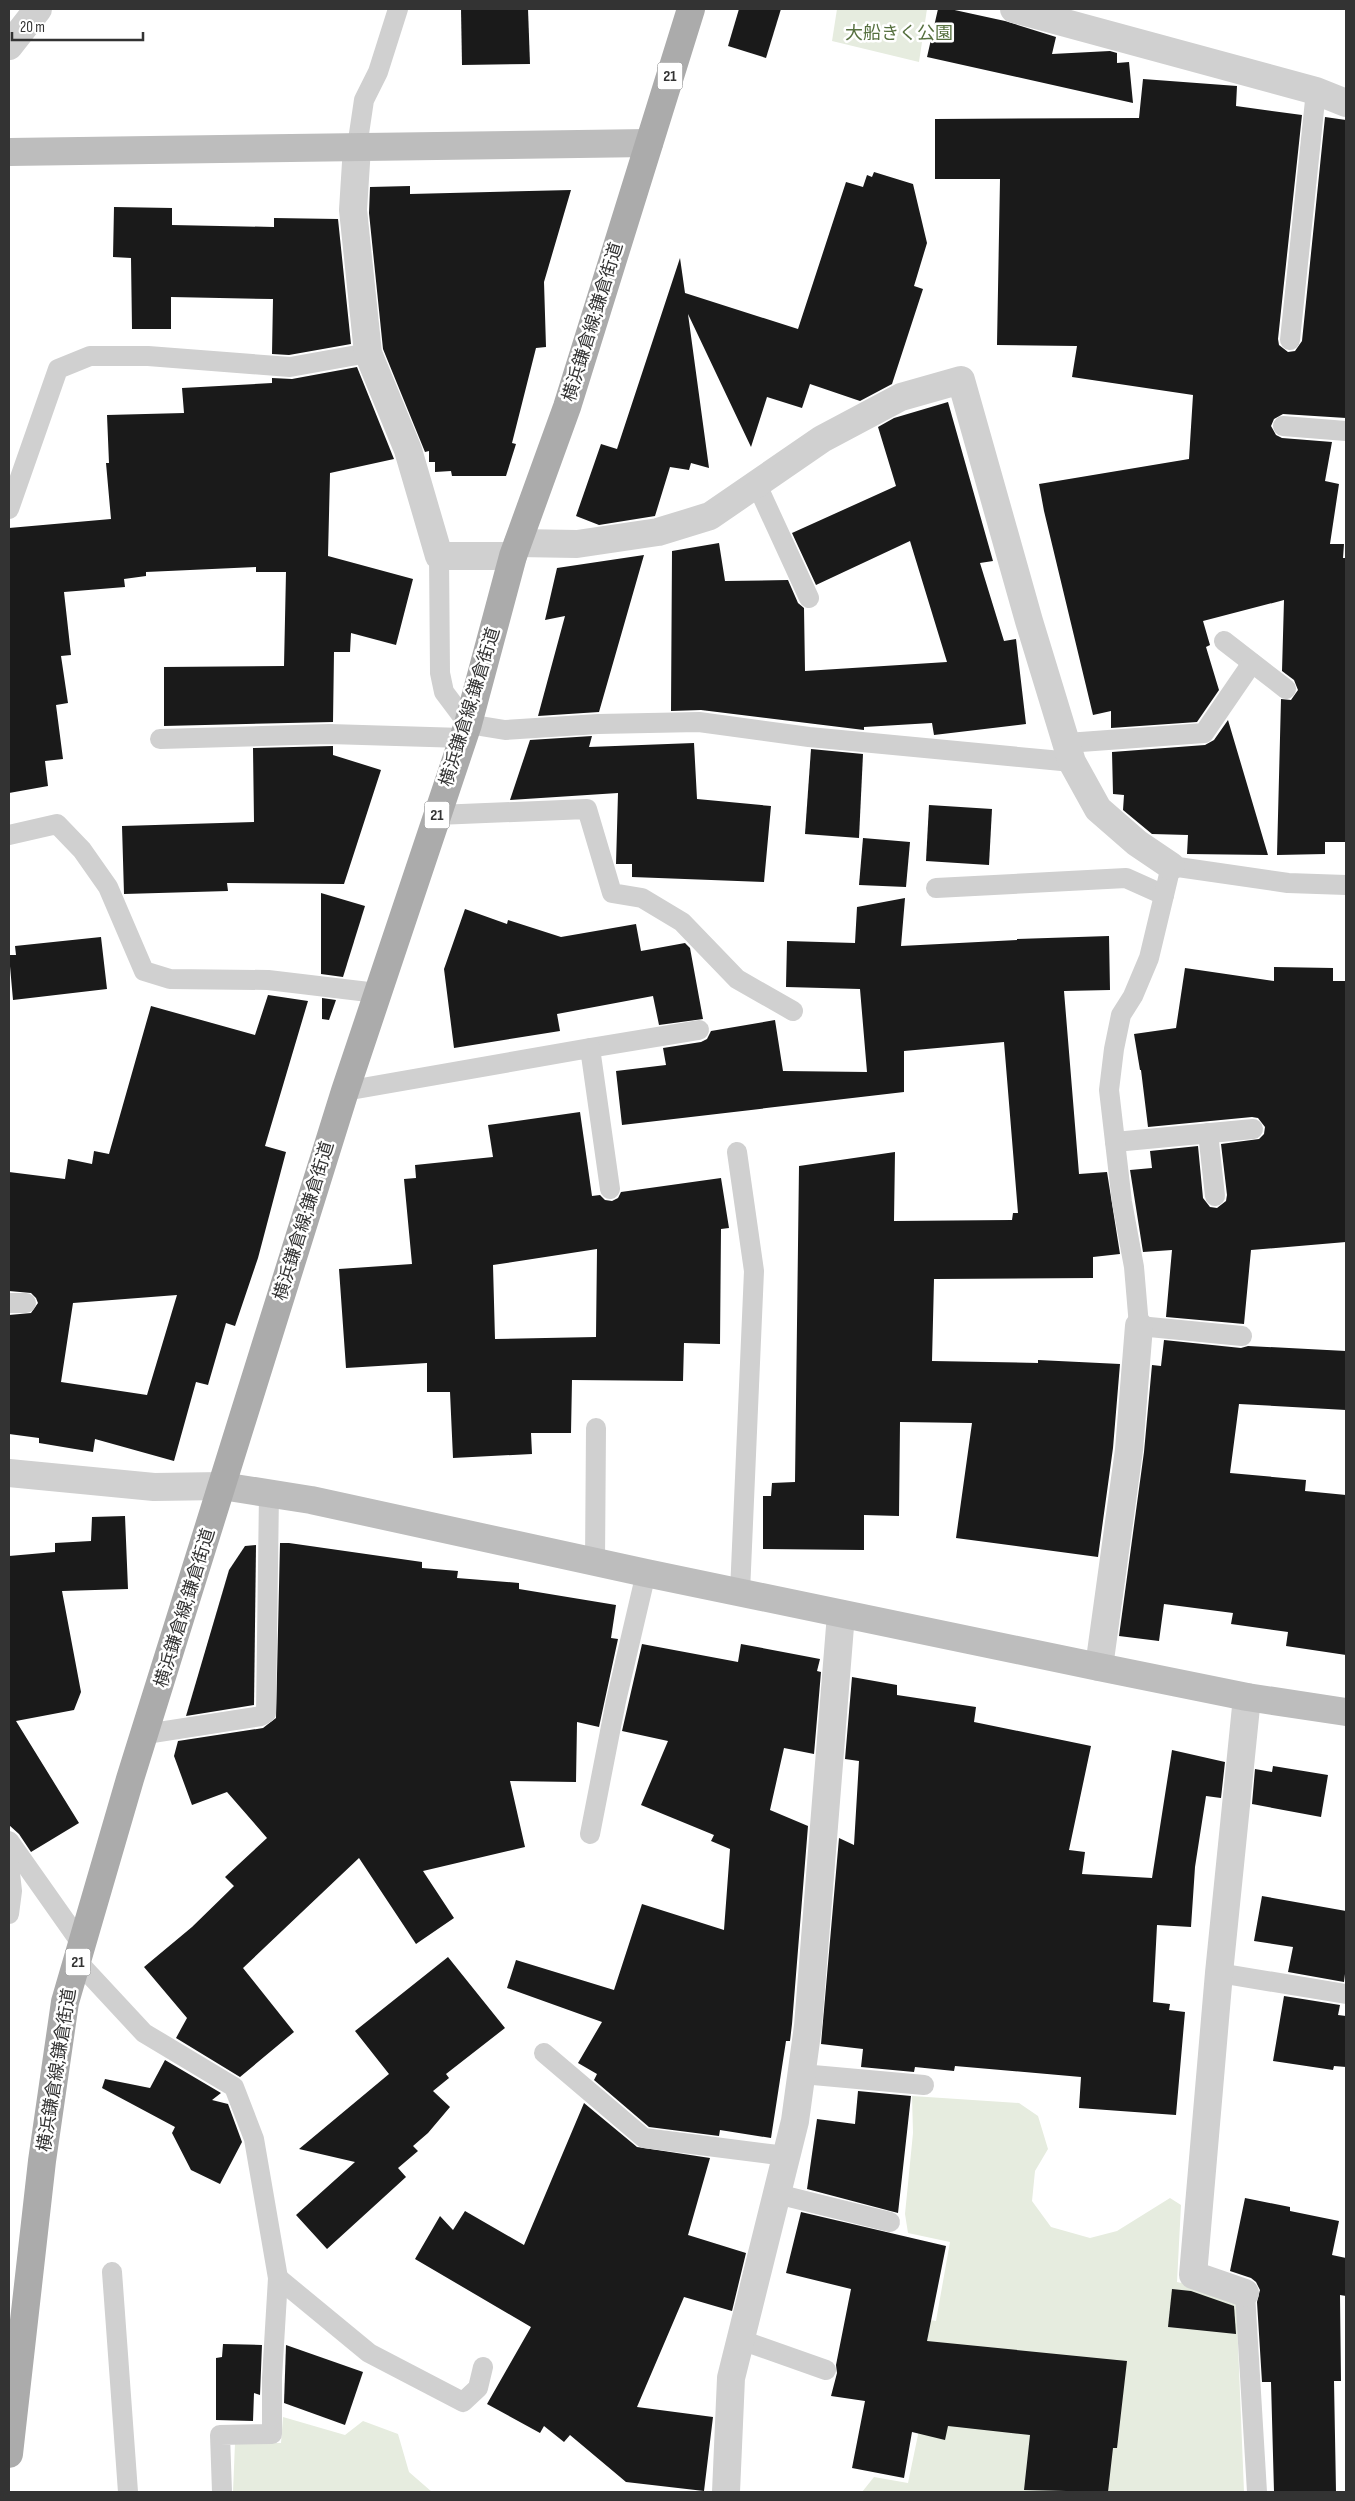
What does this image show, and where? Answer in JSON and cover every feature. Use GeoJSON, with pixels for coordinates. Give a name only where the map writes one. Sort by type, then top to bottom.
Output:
{"type":"FeatureCollection","features":[{"type":"Feature","properties":{"kind":"main road","name":"横浜鎌倉線;鎌倉街道"},"geometry":{"type":"LineString","coordinates":[[9,2454],[42,2162],[65,2002],[130,1779],[146,1734],[345,1091],[465,731],[516,549],[567,407],[691,9]]}},
{"type":"Feature","properties":{"kind":"street"},"geometry":{"type":"LineString","coordinates":[[9,46],[38,9]]}},
{"type":"Feature","properties":{"kind":"street"},"geometry":{"type":"LineString","coordinates":[[1014,9],[1316,91],[1346,102]]}},
{"type":"Feature","properties":{"kind":"street"},"geometry":{"type":"LineString","coordinates":[[9,152],[649,143]]}},
{"type":"Feature","properties":{"kind":"street"},"geometry":{"type":"LineString","coordinates":[[357,147],[353,210],[368,353],[408,450],[439,556],[577,544],[658,532],[710,516],[758,485],[822,439],[901,397],[961,380],[1029,621],[1070,753],[1098,809],[1137,843],[1172,866]]}},
{"type":"Feature","properties":{"kind":"street"},"geometry":{"type":"LineString","coordinates":[[1099,1667],[1129,1450],[1139,1326]]}},
{"type":"Feature","properties":{"kind":"street"},"geometry":{"type":"LineString","coordinates":[[9,1473],[154,1487],[222,1486],[311,1500],[646,1573],[1099,1667],[1247,1697],[1346,1712]]}},
{"type":"Feature","properties":{"kind":"street"},"geometry":{"type":"LineString","coordinates":[[726,2492],[731,2378],[795,2121],[802,2074],[808,2026],[841,1614]]}},
{"type":"Feature","properties":{"kind":"street"},"geometry":{"type":"LineString","coordinates":[[1245,2293],[1193,2275],[1218,1973],[1247,1697]]}},
{"type":"Feature","properties":{"kind":"lane"},"geometry":{"type":"LineString","coordinates":[[357,147],[364,100],[378,72],[398,9]]}},
{"type":"Feature","properties":{"kind":"lane"},"geometry":{"type":"LineString","coordinates":[[1290,340],[1316,91]]}},
{"type":"Feature","properties":{"kind":"lane"},"geometry":{"type":"LineString","coordinates":[[9,509],[58,369],[90,356],[148,356],[290,367],[368,353]]}},
{"type":"Feature","properties":{"kind":"lane"},"geometry":{"type":"LineString","coordinates":[[1283,426],[1346,431]]}},
{"type":"Feature","properties":{"kind":"lane"},"geometry":{"type":"LineString","coordinates":[[758,485],[810,598]]}},
{"type":"Feature","properties":{"kind":"lane"},"geometry":{"type":"LineString","coordinates":[[439,556],[442,682],[444,692],[465,731]]}},
{"type":"Feature","properties":{"kind":"lane"},"geometry":{"type":"LineString","coordinates":[[1224,641],[1286,689]]}},
{"type":"Feature","properties":{"kind":"lane"},"geometry":{"type":"LineString","coordinates":[[160,739],[505,730],[598,724],[699,722],[809,737],[1070,753],[1204,733],[1252,663]]}},
{"type":"Feature","properties":{"kind":"lane"},"geometry":{"type":"LineString","coordinates":[[437,815],[587,809],[612,893],[642,898],[682,922],[737,980],[793,1011]]}},
{"type":"Feature","properties":{"kind":"lane"},"geometry":{"type":"LineString","coordinates":[[9,835],[57,824],[82,850],[108,888],[144,971],[170,979],[268,980],[377,993]]}},
{"type":"Feature","properties":{"kind":"lane"},"geometry":{"type":"LineString","coordinates":[[1242,1336],[1139,1326],[1134,1267],[1114,1142],[1109,1090],[1114,1049],[1121,1016],[1133,996],[1149,958],[1172,866],[1288,883],[1346,885]]}},
{"type":"Feature","properties":{"kind":"lane"},"geometry":{"type":"LineString","coordinates":[[936,888],[1126,878],[1164,895]]}},
{"type":"Feature","properties":{"kind":"lane"},"geometry":{"type":"LineString","coordinates":[[345,1091],[699,1030]]}},
{"type":"Feature","properties":{"kind":"lane"},"geometry":{"type":"LineString","coordinates":[[590,1048],[610,1189]]}},
{"type":"Feature","properties":{"kind":"lane"},"geometry":{"type":"LineString","coordinates":[[1114,1142],[1253,1128]]}},
{"type":"Feature","properties":{"kind":"lane"},"geometry":{"type":"LineString","coordinates":[[1208,1133],[1215,1196]]}},
{"type":"Feature","properties":{"kind":"lane"},"geometry":{"type":"LineString","coordinates":[[737,1152],[754,1271],[740,1592]]}},
{"type":"Feature","properties":{"kind":"lane"},"geometry":{"type":"LineString","coordinates":[[595,1562],[596,1428]]}},
{"type":"Feature","properties":{"kind":"lane"},"geometry":{"type":"LineString","coordinates":[[146,1734],[252,1718],[266,1713],[269,1493]]}},
{"type":"Feature","properties":{"kind":"lane"},"geometry":{"type":"LineString","coordinates":[[590,1834],[616,1701],[646,1573]]}},
{"type":"Feature","properties":{"kind":"lane"},"geometry":{"type":"LineString","coordinates":[[9,1842],[80,1954],[144,2033],[234,2087],[254,2139],[278,2278],[272,2378],[272,2434],[220,2435],[222,2492]]}},
{"type":"Feature","properties":{"kind":"lane"},"geometry":{"type":"LineString","coordinates":[[9,1865],[12,1891],[9,1914]]}},
{"type":"Feature","properties":{"kind":"lane"},"geometry":{"type":"LineString","coordinates":[[1218,1973],[1346,1994]]}},
{"type":"Feature","properties":{"kind":"lane"},"geometry":{"type":"LineString","coordinates":[[544,2054],[644,2138],[786,2156]]}},
{"type":"Feature","properties":{"kind":"lane"},"geometry":{"type":"LineString","coordinates":[[802,2074],[924,2085]]}},
{"type":"Feature","properties":{"kind":"lane"},"geometry":{"type":"LineString","coordinates":[[777,2194],[890,2222]]}},
{"type":"Feature","properties":{"kind":"lane"},"geometry":{"type":"LineString","coordinates":[[112,2272],[128,2492]]}},
{"type":"Feature","properties":{"kind":"lane"},"geometry":{"type":"LineString","coordinates":[[278,2278],[369,2353],[463,2402],[478,2388],[483,2367]]}},
{"type":"Feature","properties":{"kind":"lane"},"geometry":{"type":"LineString","coordinates":[[1245,2293],[1257,2492]]}},
{"type":"Feature","properties":{"kind":"lane"},"geometry":{"type":"LineString","coordinates":[[741,2340],[826,2370]]}},
{"type":"Feature","properties":{"kind":"green space","name":"大船きく公園"},"geometry":{"type":"Polygon","coordinates":[[[837,9],[927,9],[919,62],[832,41],[837,9]]]}},
{"type":"Feature","properties":{"kind":"green space"},"geometry":{"type":"Polygon","coordinates":[[[912,2096],[1019,2103],[1038,2116],[1048,2149],[1035,2171],[1032,2201],[1051,2227],[1090,2238],[1117,2231],[1170,2198],[1181,2205],[1177,2282],[1236,2295],[1244,2492],[862,2492],[874,2477],[908,2483],[935,2353],[873,2311],[936,2321],[950,2242],[908,2233],[905,2214],[913,2133],[912,2096]]]}},
{"type":"Feature","properties":{"kind":"green space"},"geometry":{"type":"Polygon","coordinates":[[[283,2417],[345,2435],[363,2421],[398,2434],[409,2472],[432,2492],[233,2492],[235,2443],[281,2443],[283,2417]]]}},
{"type":"Feature","properties":{"kind":"building"},"geometry":{"type":"Polygon","coordinates":[[[461,9],[528,9],[530,64],[462,65],[461,9]]]}},
{"type":"Feature","properties":{"kind":"building"},"geometry":{"type":"Polygon","coordinates":[[[739,9],[781,9],[766,58],[728,46],[739,9]]]}},
{"type":"Feature","properties":{"kind":"building"},"geometry":{"type":"Polygon","coordinates":[[[938,9],[950,9],[1005,21],[1056,37],[1052,54],[1110,51],[1117,53],[1117,63],[1129,62],[1133,103],[927,57],[938,9]]]}},
{"type":"Feature","properties":{"kind":"building"},"geometry":{"type":"Polygon","coordinates":[[[1143,79],[1237,86],[1236,106],[1302,115],[1278,339],[1279,345],[1288,352],[1295,351],[1302,341],[1325,117],[1346,120],[1346,418],[1283,414],[1274,419],[1271,426],[1276,435],[1282,438],[1332,442],[1325,481],[1339,484],[1330,544],[1344,544],[1343,558],[1346,558],[1346,842],[1325,842],[1325,854],[1277,855],[1281,699],[1291,700],[1298,690],[1294,680],[1282,671],[1284,600],[1203,621],[1210,645],[1206,647],[1219,690],[1197,722],[1111,728],[1111,711],[1093,715],[1039,484],[1189,459],[1193,395],[1072,377],[1077,346],[997,345],[1000,179],[935,179],[935,119],[1139,118],[1143,79]]]}},
{"type":"Feature","properties":{"kind":"building"},"geometry":{"type":"Polygon","coordinates":[[[874,172],[913,184],[927,243],[914,286],[923,289],[892,384],[860,401],[810,384],[802,408],[767,397],[751,447],[688,314],[709,468],[691,463],[689,470],[670,467],[655,516],[599,525],[576,516],[601,444],[617,449],[680,258],[685,293],[798,329],[846,182],[863,187],[867,175],[872,177],[874,172]]]}},
{"type":"Feature","properties":{"kind":"building"},"geometry":{"type":"Polygon","coordinates":[[[410,186],[410,194],[571,190],[544,282],[546,347],[536,348],[512,443],[516,444],[506,476],[452,476],[451,471],[435,472],[435,462],[429,462],[429,451],[425,452],[383,349],[369,213],[370,187],[410,186]]]}},
{"type":"Feature","properties":{"kind":"building"},"geometry":{"type":"Polygon","coordinates":[[[114,207],[172,208],[172,225],[274,227],[274,218],[338,219],[351,344],[289,355],[272,354],[273,299],[171,297],[171,329],[132,329],[131,258],[113,257],[114,207]]]}},
{"type":"Feature","properties":{"kind":"building"},"geometry":{"type":"Polygon","coordinates":[[[357,367],[394,459],[330,473],[328,556],[413,579],[396,645],[351,633],[350,652],[334,652],[333,722],[164,726],[164,667],[284,666],[286,572],[256,572],[256,567],[146,572],[146,576],[124,579],[125,587],[64,592],[71,655],[61,656],[68,703],[56,705],[63,759],[45,761],[48,786],[9,793],[9,528],[111,519],[106,463],[109,463],[107,415],[184,413],[182,388],[272,383],[272,378],[292,379],[357,367]]]}},
{"type":"Feature","properties":{"kind":"building"},"geometry":{"type":"Polygon","coordinates":[[[948,402],[993,561],[980,563],[1004,641],[1016,639],[1026,724],[934,735],[932,723],[864,727],[864,730],[701,710],[671,711],[672,551],[719,543],[725,581],[788,580],[798,603],[804,608],[805,671],[947,662],[910,541],[816,585],[792,533],[896,486],[878,427],[894,418],[948,402]]]}},
{"type":"Feature","properties":{"kind":"building"},"geometry":{"type":"Polygon","coordinates":[[[644,555],[599,712],[538,716],[565,616],[545,620],[557,568],[644,555]]]}},
{"type":"Feature","properties":{"kind":"building"},"geometry":{"type":"Polygon","coordinates":[[[1228,720],[1268,855],[1187,854],[1188,835],[1152,834],[1123,810],[1124,795],[1113,794],[1112,752],[1205,745],[1214,740],[1228,720]]]}},
{"type":"Feature","properties":{"kind":"building"},"geometry":{"type":"Polygon","coordinates":[[[592,736],[589,747],[694,743],[697,799],[771,806],[764,882],[632,877],[632,864],[616,864],[618,793],[510,800],[530,740],[592,736]]]}},
{"type":"Feature","properties":{"kind":"building"},"geometry":{"type":"Polygon","coordinates":[[[333,746],[333,755],[381,770],[344,884],[227,883],[228,891],[124,894],[122,826],[254,822],[253,748],[333,746]]]}},
{"type":"Feature","properties":{"kind":"building"},"geometry":{"type":"Polygon","coordinates":[[[811,749],[863,754],[859,838],[805,834],[811,749]]]}},
{"type":"Feature","properties":{"kind":"building"},"geometry":{"type":"Polygon","coordinates":[[[929,805],[992,809],[989,865],[926,861],[929,805]]]}},
{"type":"Feature","properties":{"kind":"building"},"geometry":{"type":"Polygon","coordinates":[[[863,838],[910,842],[906,887],[859,885],[863,838]]]}},
{"type":"Feature","properties":{"kind":"building"},"geometry":{"type":"Polygon","coordinates":[[[321,893],[365,906],[343,977],[321,974],[321,893]]]}},
{"type":"Feature","properties":{"kind":"building"},"geometry":{"type":"Polygon","coordinates":[[[905,898],[901,946],[1109,936],[1110,990],[1064,991],[1079,1174],[1107,1172],[1120,1254],[1093,1257],[1093,1278],[934,1279],[932,1361],[1038,1363],[1038,1360],[1120,1364],[1113,1448],[1098,1557],[956,1538],[972,1423],[900,1422],[899,1516],[864,1515],[864,1550],[763,1549],[763,1496],[771,1496],[772,1483],[795,1482],[799,1166],[895,1152],[894,1221],[1012,1220],[1013,1213],[1018,1213],[1004,1042],[904,1051],[904,1092],[622,1125],[616,1071],[666,1065],[663,1048],[701,1042],[707,1039],[711,1031],[775,1020],[783,1071],[867,1072],[860,989],[786,987],[787,941],[855,943],[857,907],[905,898]]]}},
{"type":"Feature","properties":{"kind":"building"},"geometry":{"type":"Polygon","coordinates":[[[465,909],[507,924],[508,920],[561,937],[636,924],[641,951],[685,943],[690,948],[703,1019],[659,1025],[653,996],[557,1014],[560,1031],[454,1048],[444,969],[465,909]]]}},
{"type":"Feature","properties":{"kind":"building"},"geometry":{"type":"Polygon","coordinates":[[[101,937],[107,989],[13,1000],[9,955],[16,955],[15,946],[101,937]]]}},
{"type":"Feature","properties":{"kind":"building"},"geometry":{"type":"Polygon","coordinates":[[[1274,967],[1333,968],[1333,981],[1346,981],[1346,1242],[1251,1250],[1244,1324],[1166,1317],[1172,1250],[1143,1252],[1130,1170],[1152,1168],[1150,1151],[1198,1146],[1203,1198],[1210,1207],[1217,1208],[1226,1201],[1227,1195],[1221,1144],[1259,1139],[1264,1134],[1265,1127],[1258,1118],[1252,1117],[1148,1127],[1141,1070],[1134,1034],[1176,1028],[1185,968],[1274,981],[1274,967]]]}},
{"type":"Feature","properties":{"kind":"building"},"geometry":{"type":"Polygon","coordinates":[[[268,995],[308,1001],[265,1146],[286,1152],[258,1258],[235,1326],[226,1323],[208,1385],[196,1382],[174,1461],[95,1439],[93,1452],[39,1443],[39,1438],[9,1434],[9,1315],[31,1313],[38,1303],[31,1293],[9,1291],[9,1172],[65,1179],[68,1159],[92,1164],[94,1151],[109,1154],[151,1006],[255,1035],[268,995]],[[177,1295],[73,1303],[61,1382],[147,1395],[177,1295]]]}},
{"type":"Feature","properties":{"kind":"building"},"geometry":{"type":"Polygon","coordinates":[[[322,998],[336,1000],[329,1020],[322,1019],[322,998]]]}},
{"type":"Feature","properties":{"kind":"building"},"geometry":{"type":"Polygon","coordinates":[[[580,1112],[592,1196],[600,1195],[605,1200],[612,1201],[618,1198],[621,1192],[721,1178],[729,1228],[721,1229],[720,1344],[684,1343],[683,1381],[572,1380],[571,1433],[531,1433],[532,1454],[453,1458],[450,1392],[427,1392],[427,1363],[346,1368],[339,1269],[412,1264],[404,1179],[416,1178],[415,1165],[493,1157],[488,1125],[580,1112]],[[597,1249],[493,1265],[495,1339],[596,1337],[597,1249]]]}},
{"type":"Feature","properties":{"kind":"building"},"geometry":{"type":"Polygon","coordinates":[[[1164,1340],[1241,1348],[1248,1346],[1346,1351],[1346,1410],[1239,1404],[1230,1473],[1306,1480],[1305,1491],[1346,1495],[1346,1655],[1286,1646],[1288,1632],[1231,1624],[1233,1613],[1164,1604],[1159,1641],[1119,1636],[1144,1452],[1152,1365],[1161,1366],[1164,1340]]]}},
{"type":"Feature","properties":{"kind":"building"},"geometry":{"type":"Polygon","coordinates":[[[125,1516],[128,1589],[62,1591],[81,1692],[74,1710],[16,1721],[79,1823],[31,1852],[19,1834],[9,1825],[9,1556],[55,1552],[55,1543],[91,1541],[92,1517],[125,1516]]]}},
{"type":"Feature","properties":{"kind":"building"},"geometry":{"type":"Polygon","coordinates":[[[280,1543],[422,1562],[422,1568],[458,1571],[457,1578],[519,1583],[519,1589],[616,1605],[611,1638],[618,1639],[599,1727],[577,1722],[576,1782],[510,1781],[525,1847],[423,1871],[454,1918],[416,1944],[359,1858],[243,1968],[294,2032],[240,2077],[176,2038],[187,2018],[144,1967],[192,1927],[234,1886],[225,1877],[267,1838],[227,1792],[192,1805],[174,1756],[178,1741],[263,1728],[276,1718],[280,1543]]]}},
{"type":"Feature","properties":{"kind":"building"},"geometry":{"type":"Polygon","coordinates":[[[256,1545],[254,1705],[186,1716],[229,1570],[245,1546],[256,1545]]]}},
{"type":"Feature","properties":{"kind":"building"},"geometry":{"type":"Polygon","coordinates":[[[642,1644],[738,1662],[741,1644],[820,1659],[817,1671],[821,1672],[814,1754],[784,1748],[770,1810],[808,1826],[790,2041],[786,2041],[771,2138],[720,2130],[719,2136],[649,2127],[594,2080],[597,2074],[578,2063],[602,2022],[507,1988],[516,1960],[614,1990],[642,1904],[724,1930],[730,1849],[711,1841],[714,1835],[641,1805],[668,1741],[622,1731],[642,1644]]]}},
{"type":"Feature","properties":{"kind":"building"},"geometry":{"type":"Polygon","coordinates":[[[852,1677],[897,1685],[897,1695],[976,1707],[974,1722],[1091,1746],[1069,1850],[1085,1852],[1082,1874],[1152,1878],[1172,1750],[1225,1762],[1221,1798],[1206,1796],[1195,1867],[1191,1927],[1157,1925],[1153,2002],[1170,2004],[1169,2010],[1185,2012],[1176,2115],[1079,2108],[1081,2077],[955,2066],[954,2071],[915,2067],[914,2072],[861,2067],[863,2049],[821,2044],[839,1838],[854,1845],[859,1761],[845,1759],[852,1677]]]}},
{"type":"Feature","properties":{"kind":"building"},"geometry":{"type":"Polygon","coordinates":[[[1273,1766],[1328,1775],[1321,1817],[1252,1804],[1255,1769],[1272,1772],[1273,1766]]]}},
{"type":"Feature","properties":{"kind":"building"},"geometry":{"type":"Polygon","coordinates":[[[1262,1896],[1346,1911],[1346,1966],[1344,1982],[1288,1972],[1293,1947],[1254,1941],[1262,1896]]]}},
{"type":"Feature","properties":{"kind":"building"},"geometry":{"type":"Polygon","coordinates":[[[448,1957],[505,2028],[446,2074],[449,2078],[433,2091],[450,2107],[428,2133],[413,2146],[418,2151],[398,2168],[406,2177],[327,2249],[296,2215],[355,2162],[299,2149],[389,2074],[355,2031],[448,1957]]]}},
{"type":"Feature","properties":{"kind":"building"},"geometry":{"type":"Polygon","coordinates":[[[1284,1996],[1340,2005],[1338,2015],[1346,2016],[1346,2067],[1334,2066],[1333,2070],[1273,2061],[1284,1996]]]}},
{"type":"Feature","properties":{"kind":"building"},"geometry":{"type":"Polygon","coordinates":[[[165,2060],[221,2093],[212,2100],[228,2104],[242,2142],[220,2184],[191,2170],[172,2133],[175,2127],[102,2088],[105,2079],[150,2088],[165,2060]]]}},
{"type":"Feature","properties":{"kind":"building"},"geometry":{"type":"Polygon","coordinates":[[[858,2091],[911,2096],[898,2213],[807,2189],[817,2119],[855,2124],[858,2091]]]}},
{"type":"Feature","properties":{"kind":"building"},"geometry":{"type":"Polygon","coordinates":[[[584,2103],[637,2147],[710,2158],[688,2235],[746,2253],[732,2311],[684,2297],[637,2407],[713,2417],[704,2491],[626,2482],[570,2435],[564,2442],[544,2426],[540,2433],[487,2404],[531,2327],[415,2259],[440,2216],[453,2230],[465,2211],[524,2245],[584,2103]]]}},
{"type":"Feature","properties":{"kind":"building"},"geometry":{"type":"Polygon","coordinates":[[[1245,2198],[1290,2207],[1290,2211],[1339,2221],[1332,2255],[1346,2258],[1346,2296],[1340,2295],[1341,2381],[1334,2381],[1336,2492],[1274,2492],[1271,2382],[1262,2382],[1257,2302],[1260,2290],[1256,2282],[1251,2278],[1230,2271],[1245,2198]]]}},
{"type":"Feature","properties":{"kind":"building"},"geometry":{"type":"Polygon","coordinates":[[[801,2212],[946,2246],[927,2341],[1127,2361],[1117,2448],[1113,2448],[1108,2492],[1024,2490],[1030,2435],[948,2426],[945,2440],[912,2432],[904,2478],[852,2468],[865,2401],[831,2396],[837,2373],[836,2365],[851,2289],[786,2273],[801,2212]]]}},
{"type":"Feature","properties":{"kind":"building"},"geometry":{"type":"Polygon","coordinates":[[[1172,2289],[1191,2291],[1234,2306],[1236,2334],[1168,2327],[1172,2289]]]}},
{"type":"Feature","properties":{"kind":"building"},"geometry":{"type":"Polygon","coordinates":[[[223,2344],[262,2345],[260,2395],[254,2393],[253,2421],[216,2420],[216,2358],[222,2357],[223,2344]]]}},
{"type":"Feature","properties":{"kind":"building"},"geometry":{"type":"Polygon","coordinates":[[[286,2345],[363,2372],[345,2425],[284,2403],[286,2345]]]}}]}
